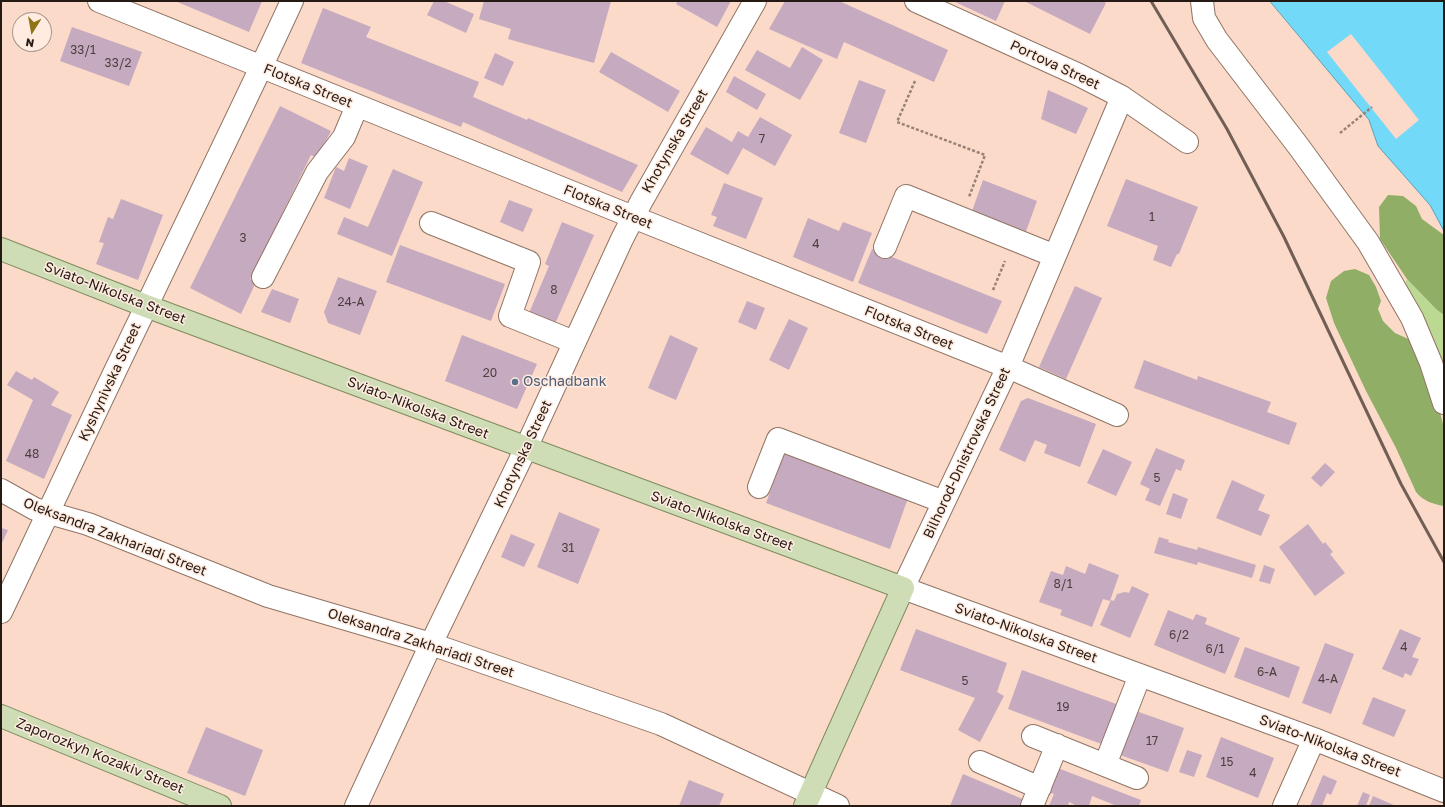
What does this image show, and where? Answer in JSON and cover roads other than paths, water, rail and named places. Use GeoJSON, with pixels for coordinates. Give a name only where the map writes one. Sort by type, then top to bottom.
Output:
{"type":"FeatureCollection","features":[{"type":"Feature","properties":{"kind":"main road","name":"Sviato-Nikolska Street"},"geometry":{"type":"LineString","coordinates":[[1,249],[146,306],[903,588]]}},
{"type":"Feature","properties":{"kind":"main road","name":"Bilhorod-Dnistrovska Street"},"geometry":{"type":"LineString","coordinates":[[808,800],[903,588]]}},
{"type":"Feature","properties":{"kind":"main road","name":"Zaporozkyh Kozakiv Street"},"geometry":{"type":"LineString","coordinates":[[1,716],[220,806]]}},
{"type":"Feature","properties":{"kind":"street","name":"Flotska Street"},"geometry":{"type":"LineString","coordinates":[[99,1],[1008,367],[1117,415]]}},
{"type":"Feature","properties":{"kind":"street","name":"Kyshynivska Street"},"geometry":{"type":"LineString","coordinates":[[1,612],[146,306],[262,67],[292,1]]}},
{"type":"Feature","properties":{"kind":"street","name":"Khotynska Street"},"geometry":{"type":"LineString","coordinates":[[356,806],[526,448],[633,217],[755,1]]}},
{"type":"Feature","properties":{"kind":"street","name":"Portova Street"},"geometry":{"type":"LineString","coordinates":[[916,1],[1079,75],[1122,97],[1187,142]]}},
{"type":"Feature","properties":{"kind":"street"},"geometry":{"type":"LineString","coordinates":[[1202,1],[1204,18],[1217,40],[1299,147],[1368,242],[1412,318],[1431,363],[1444,403]]}},
{"type":"Feature","properties":{"kind":"street","name":"Bilhorod-Dnistrovska Street"},"geometry":{"type":"LineString","coordinates":[[903,588],[1008,367],[1122,97]]}},
{"type":"Feature","properties":{"kind":"street"},"geometry":{"type":"LineString","coordinates":[[263,278],[317,172],[344,137],[357,106]]}},
{"type":"Feature","properties":{"kind":"street"},"geometry":{"type":"LineString","coordinates":[[885,247],[906,196],[1055,256]]}},
{"type":"Feature","properties":{"kind":"street"},"geometry":{"type":"LineString","coordinates":[[431,223],[529,262],[510,316],[574,342]]}},
{"type":"Feature","properties":{"kind":"street"},"geometry":{"type":"LineString","coordinates":[[759,487],[778,438],[944,502]]}},
{"type":"Feature","properties":{"kind":"street","name":"Oleksandra Zakhariadi Street"},"geometry":{"type":"LineString","coordinates":[[1,490],[35,509],[88,524],[268,596],[432,644],[661,724],[808,800],[838,806]]}},
{"type":"Feature","properties":{"kind":"street","name":"Sviato-Nikolska Street"},"geometry":{"type":"LineString","coordinates":[[903,588],[1314,739],[1444,791]]}},
{"type":"Feature","properties":{"kind":"street"},"geometry":{"type":"LineString","coordinates":[[1105,765],[1140,675]]}},
{"type":"Feature","properties":{"kind":"street"},"geometry":{"type":"LineString","coordinates":[[1033,736],[1137,778]]}},
{"type":"Feature","properties":{"kind":"street"},"geometry":{"type":"LineString","coordinates":[[1284,806],[1314,739]]}},
{"type":"Feature","properties":{"kind":"street"},"geometry":{"type":"LineString","coordinates":[[980,762],[1036,797],[1057,745]]}},
{"type":"Feature","properties":{"kind":"water"},"geometry":{"type":"Polygon","coordinates":[[[1270,1],[1444,1],[1444,231],[1430,205],[1378,146],[1369,120],[1270,1]]]}},
{"type":"Feature","properties":{"kind":"railway"},"geometry":{"type":"LineString","coordinates":[[1151,1],[1227,129],[1284,237],[1401,484],[1444,562]]}},
{"type":"Feature","properties":{"kind":"place","name":"Oschadbank"},"geometry":{"type":"Point","coordinates":[515,382]}}]}
